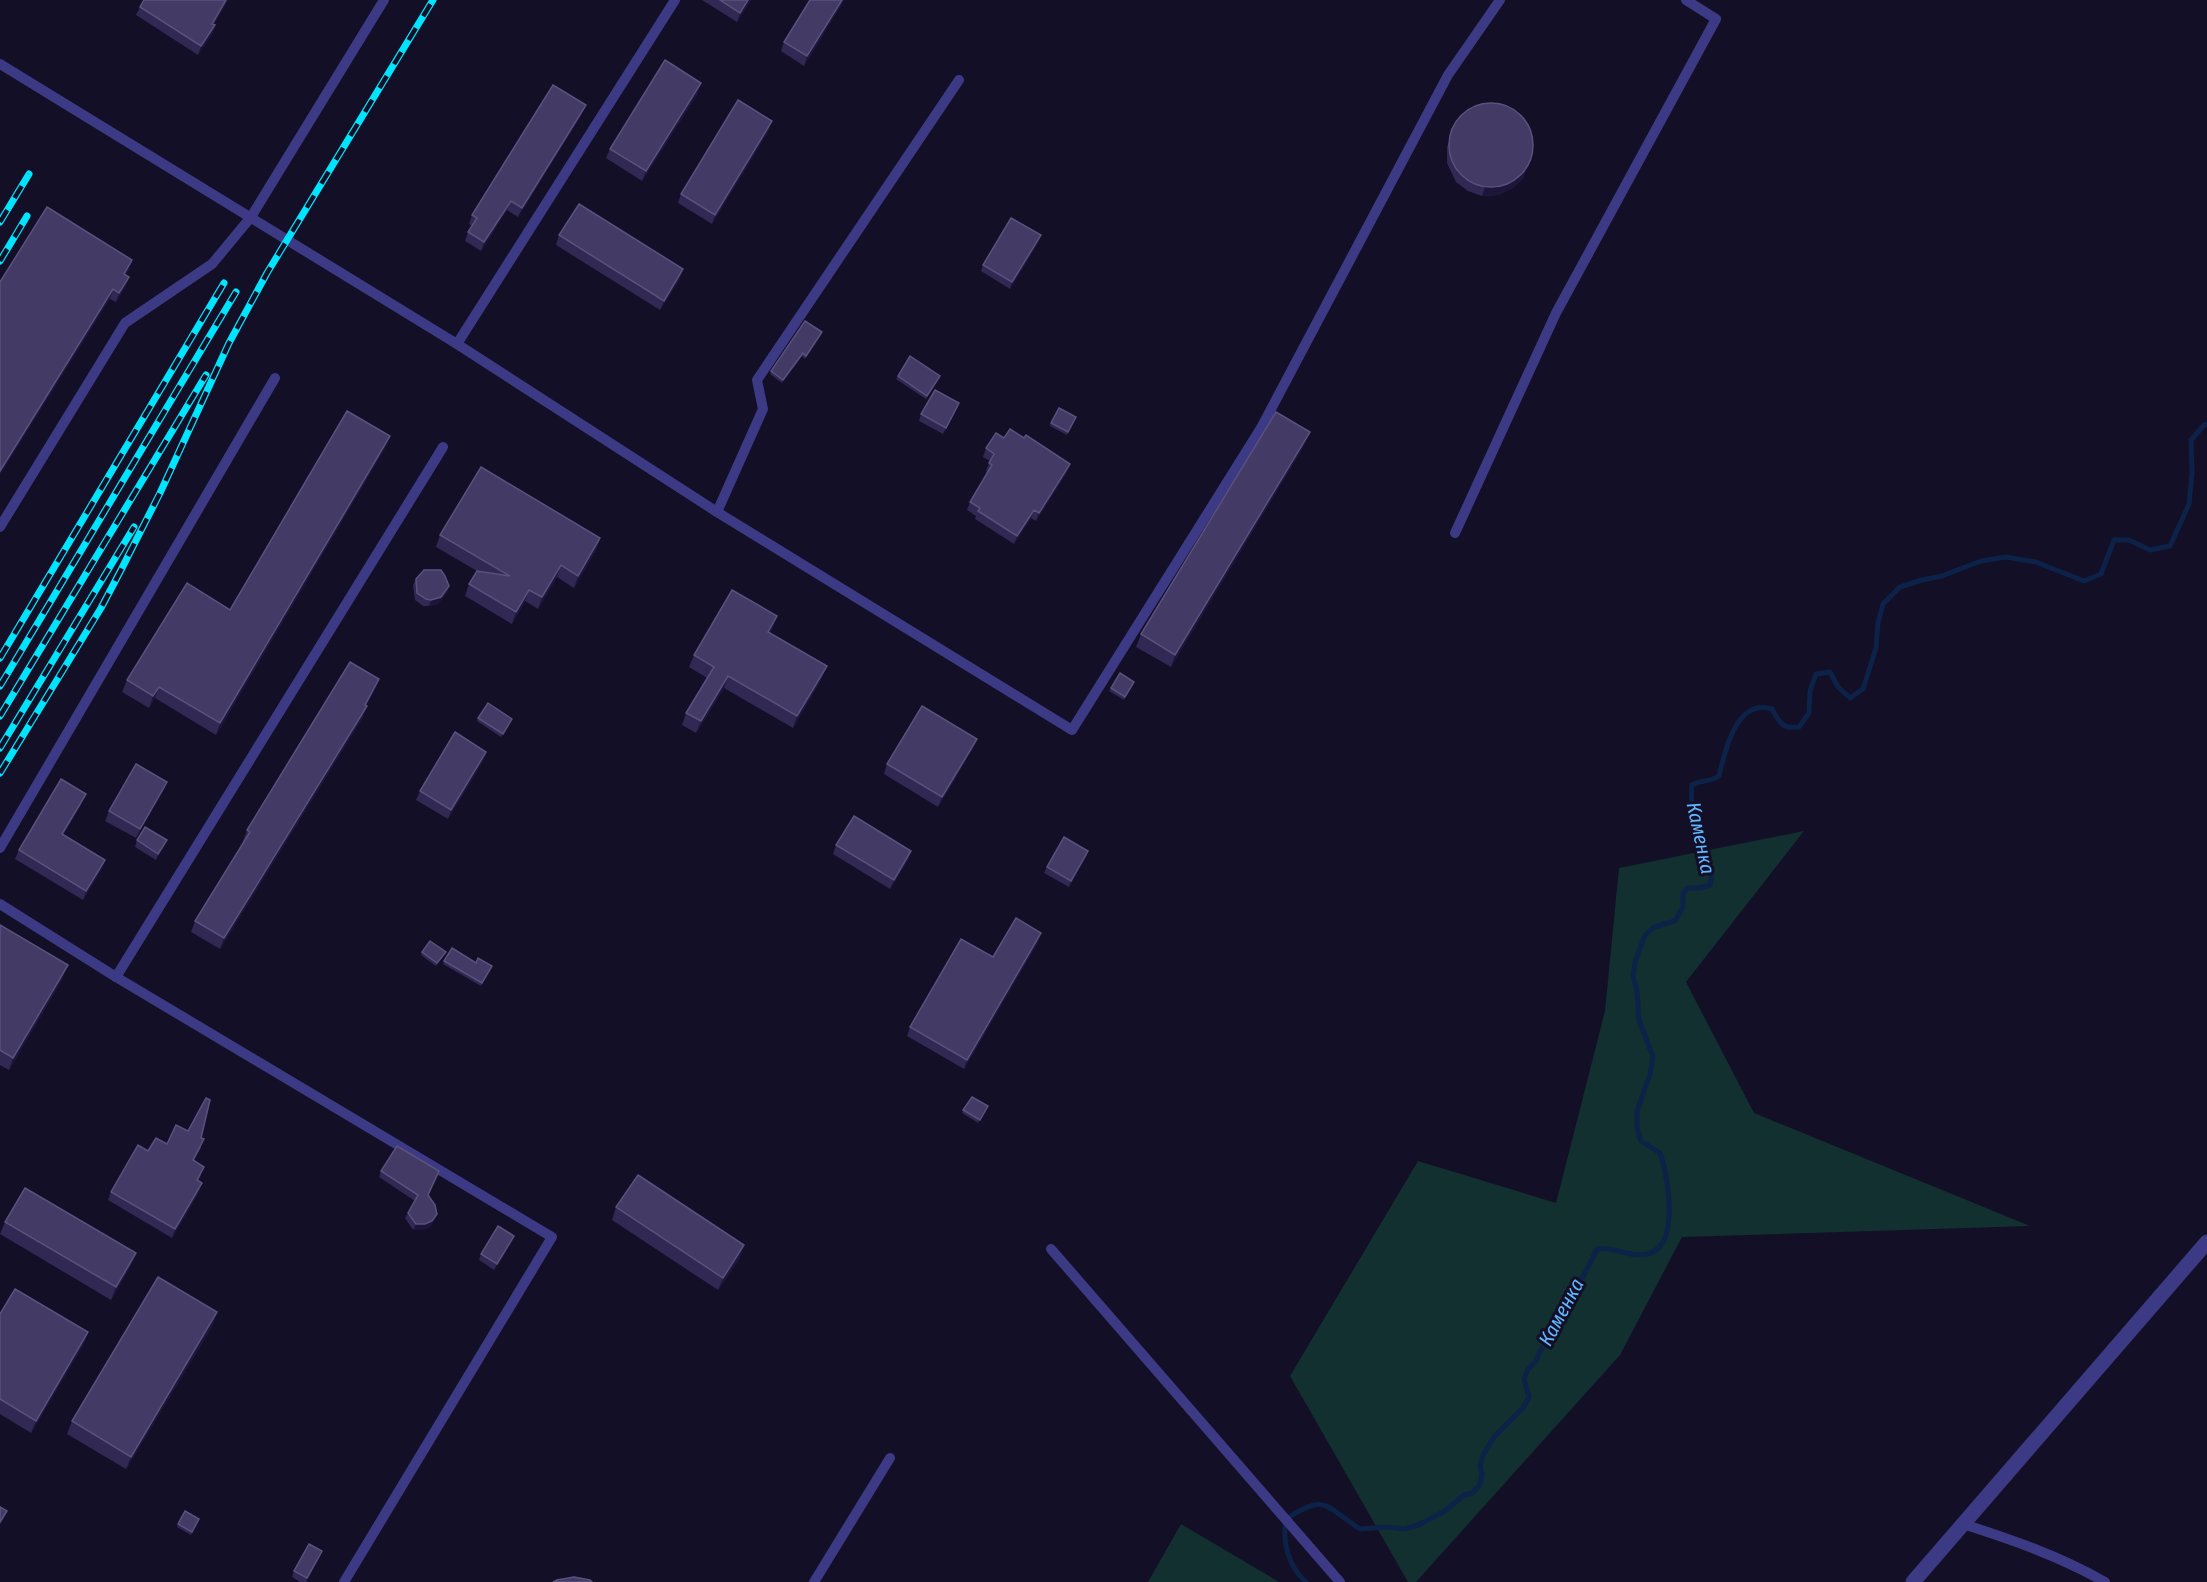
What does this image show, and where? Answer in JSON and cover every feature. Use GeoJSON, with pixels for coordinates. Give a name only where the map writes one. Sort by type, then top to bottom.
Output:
{"type":"FeatureCollection","features":[{"type":"Feature","properties":{"kind":"street"},"geometry":{"type":"LineString","coordinates":[[1913,1582],[2207,1242]]}},
{"type":"Feature","properties":{"kind":"lane"},"geometry":{"type":"LineString","coordinates":[[0,527],[125,323],[212,264],[251,217],[384,0]]}},
{"type":"Feature","properties":{"kind":"lane"},"geometry":{"type":"LineString","coordinates":[[457,344],[675,0]]}},
{"type":"Feature","properties":{"kind":"lane"},"geometry":{"type":"LineString","coordinates":[[0,64],[457,344],[717,512],[1072,730],[1261,428],[1448,75],[1500,0]]}},
{"type":"Feature","properties":{"kind":"lane"},"geometry":{"type":"LineString","coordinates":[[1455,533],[1556,313],[1716,19],[1686,0]]}},
{"type":"Feature","properties":{"kind":"lane"},"geometry":{"type":"LineString","coordinates":[[717,512],[763,409],[757,380],[959,80]]}},
{"type":"Feature","properties":{"kind":"lane"},"geometry":{"type":"LineString","coordinates":[[0,848],[275,378]]}},
{"type":"Feature","properties":{"kind":"lane"},"geometry":{"type":"LineString","coordinates":[[116,977],[443,447]]}},
{"type":"Feature","properties":{"kind":"lane"},"geometry":{"type":"LineString","coordinates":[[0,904],[116,977],[552,1237],[344,1582]]}},
{"type":"Feature","properties":{"kind":"lane"},"geometry":{"type":"LineString","coordinates":[[1051,1248],[1340,1582]]}},
{"type":"Feature","properties":{"kind":"lane"},"geometry":{"type":"LineString","coordinates":[[814,1582],[890,1458]]}},
{"type":"Feature","properties":{"kind":"lane"},"geometry":{"type":"LineString","coordinates":[[1963,1524],[2045,1552],[2104,1582]]}},
{"type":"Feature","properties":{"kind":"green space"},"geometry":{"type":"Polygon","coordinates":[[[1804,831],[1686,982],[1754,1113],[2030,1226],[1682,1237],[1620,1355],[1416,1582],[1408,1582],[1290,1376],[1418,1161],[1556,1203],[1605,1011],[1619,868],[1804,831]]]}},
{"type":"Feature","properties":{"kind":"green space"},"geometry":{"type":"Polygon","coordinates":[[[1181,1524],[1279,1582],[1148,1582],[1181,1524]]]}},
{"type":"Feature","properties":{"kind":"building"},"geometry":{"type":"Polygon","coordinates":[[[144,0],[226,0],[212,24],[215,25],[201,46],[140,7],[144,0]]]}},
{"type":"Feature","properties":{"kind":"building"},"geometry":{"type":"Polygon","coordinates":[[[720,0],[748,0],[740,13],[720,0]]]}},
{"type":"Feature","properties":{"kind":"building"},"geometry":{"type":"Polygon","coordinates":[[[810,0],[842,0],[807,56],[784,42],[810,0]]]}},
{"type":"Feature","properties":{"kind":"building"},"geometry":{"type":"Polygon","coordinates":[[[665,60],[701,83],[646,171],[610,149],[665,60]]]}},
{"type":"Feature","properties":{"kind":"building"},"geometry":{"type":"Polygon","coordinates":[[[553,85],[586,105],[522,208],[511,201],[484,242],[468,232],[477,218],[472,215],[553,85]]]}},
{"type":"Feature","properties":{"kind":"building"},"geometry":{"type":"Polygon","coordinates":[[[738,100],[772,121],[715,215],[681,194],[738,100]]]}},
{"type":"Feature","properties":{"kind":"building"},"geometry":{"type":"Polygon","coordinates":[[[1491,103],[1507,106],[1526,122],[1533,145],[1530,161],[1514,180],[1491,187],[1475,184],[1456,168],[1449,145],[1452,129],[1468,110],[1491,103]]]}},
{"type":"Feature","properties":{"kind":"building"},"geometry":{"type":"Polygon","coordinates":[[[579,204],[683,269],[664,301],[559,235],[579,204]]]}},
{"type":"Feature","properties":{"kind":"building"},"geometry":{"type":"Polygon","coordinates":[[[47,207],[132,260],[124,274],[129,277],[119,293],[113,289],[0,471],[0,282],[47,207]]]}},
{"type":"Feature","properties":{"kind":"building"},"geometry":{"type":"Polygon","coordinates":[[[1011,218],[1041,235],[1012,282],[983,265],[1011,218]]]}},
{"type":"Feature","properties":{"kind":"building"},"geometry":{"type":"Polygon","coordinates":[[[805,321],[822,332],[806,356],[803,353],[783,380],[771,371],[805,321]]]}},
{"type":"Feature","properties":{"kind":"building"},"geometry":{"type":"Polygon","coordinates":[[[910,356],[940,376],[927,396],[898,376],[910,356]]]}},
{"type":"Feature","properties":{"kind":"building"},"geometry":{"type":"Polygon","coordinates":[[[935,390],[959,403],[946,428],[921,414],[935,390]]]}},
{"type":"Feature","properties":{"kind":"building"},"geometry":{"type":"Polygon","coordinates":[[[1059,408],[1076,417],[1068,432],[1051,423],[1059,408]]]}},
{"type":"Feature","properties":{"kind":"building"},"geometry":{"type":"Polygon","coordinates":[[[347,411],[390,436],[220,723],[159,687],[153,696],[127,680],[187,583],[230,610],[347,411]]]}},
{"type":"Feature","properties":{"kind":"building"},"geometry":{"type":"Polygon","coordinates":[[[1276,412],[1310,432],[1175,655],[1141,634],[1276,412]]]}},
{"type":"Feature","properties":{"kind":"building"},"geometry":{"type":"Polygon","coordinates":[[[1010,429],[1024,438],[1026,435],[1070,464],[1039,513],[1034,510],[1017,536],[978,511],[980,508],[970,502],[992,465],[989,463],[994,454],[986,448],[996,433],[1004,438],[1010,429]]]}},
{"type":"Feature","properties":{"kind":"building"},"geometry":{"type":"Polygon","coordinates":[[[481,467],[600,538],[578,576],[561,565],[542,597],[529,590],[516,612],[469,584],[477,571],[510,576],[440,535],[481,467]]]}},
{"type":"Feature","properties":{"kind":"building"},"geometry":{"type":"Polygon","coordinates":[[[424,570],[441,570],[445,576],[449,586],[441,597],[431,600],[417,593],[416,579],[424,570]]]}},
{"type":"Feature","properties":{"kind":"building"},"geometry":{"type":"Polygon","coordinates":[[[732,590],[777,616],[768,632],[827,666],[797,716],[728,676],[701,721],[686,713],[714,667],[694,655],[732,590]]]}},
{"type":"Feature","properties":{"kind":"building"},"geometry":{"type":"Polygon","coordinates":[[[350,662],[379,679],[365,705],[367,706],[224,938],[195,921],[250,832],[247,830],[350,662]]]}},
{"type":"Feature","properties":{"kind":"building"},"geometry":{"type":"Polygon","coordinates":[[[1120,673],[1134,682],[1125,697],[1111,688],[1120,673]]]}},
{"type":"Feature","properties":{"kind":"building"},"geometry":{"type":"Polygon","coordinates":[[[488,703],[512,719],[503,734],[478,718],[488,703]]]}},
{"type":"Feature","properties":{"kind":"building"},"geometry":{"type":"Polygon","coordinates":[[[922,706],[977,739],[942,797],[887,764],[922,706]]]}},
{"type":"Feature","properties":{"kind":"building"},"geometry":{"type":"Polygon","coordinates":[[[455,732],[486,752],[451,810],[420,791],[455,732]]]}},
{"type":"Feature","properties":{"kind":"building"},"geometry":{"type":"Polygon","coordinates":[[[136,764],[167,782],[140,829],[109,811],[136,764]]]}},
{"type":"Feature","properties":{"kind":"building"},"geometry":{"type":"Polygon","coordinates":[[[61,779],[86,794],[62,834],[105,860],[86,891],[19,850],[61,779]]]}},
{"type":"Feature","properties":{"kind":"building"},"geometry":{"type":"Polygon","coordinates":[[[854,816],[911,851],[894,880],[836,845],[854,816]]]}},
{"type":"Feature","properties":{"kind":"building"},"geometry":{"type":"Polygon","coordinates":[[[145,827],[167,840],[158,854],[137,840],[145,827]]]}},
{"type":"Feature","properties":{"kind":"building"},"geometry":{"type":"Polygon","coordinates":[[[1064,837],[1088,851],[1071,881],[1047,867],[1064,837]]]}},
{"type":"Feature","properties":{"kind":"building"},"geometry":{"type":"Polygon","coordinates":[[[1016,918],[1041,933],[967,1060],[910,1027],[961,939],[993,957],[1016,918]]]}},
{"type":"Feature","properties":{"kind":"building"},"geometry":{"type":"Polygon","coordinates":[[[0,925],[68,965],[13,1058],[0,1050],[0,925]]]}},
{"type":"Feature","properties":{"kind":"building"},"geometry":{"type":"Polygon","coordinates":[[[430,941],[446,952],[437,963],[422,952],[430,941]]]}},
{"type":"Feature","properties":{"kind":"building"},"geometry":{"type":"Polygon","coordinates":[[[452,948],[476,963],[478,958],[492,966],[482,983],[444,961],[452,948]]]}},
{"type":"Feature","properties":{"kind":"building"},"geometry":{"type":"Polygon","coordinates":[[[972,1097],[988,1106],[980,1120],[963,1110],[972,1097]]]}},
{"type":"Feature","properties":{"kind":"building"},"geometry":{"type":"Polygon","coordinates":[[[206,1098],[210,1100],[201,1138],[204,1139],[193,1160],[204,1167],[197,1180],[202,1183],[175,1229],[111,1192],[138,1145],[148,1151],[156,1138],[167,1144],[176,1125],[188,1131],[206,1098]]]}},
{"type":"Feature","properties":{"kind":"building"},"geometry":{"type":"Polygon","coordinates":[[[397,1146],[439,1171],[428,1195],[435,1205],[437,1214],[432,1221],[425,1224],[416,1224],[408,1213],[418,1195],[381,1171],[397,1146]]]}},
{"type":"Feature","properties":{"kind":"building"},"geometry":{"type":"Polygon","coordinates":[[[638,1175],[744,1245],[723,1278],[616,1207],[638,1175]]]}},
{"type":"Feature","properties":{"kind":"building"},"geometry":{"type":"Polygon","coordinates":[[[25,1188],[136,1253],[116,1287],[5,1222],[25,1188]]]}},
{"type":"Feature","properties":{"kind":"building"},"geometry":{"type":"Polygon","coordinates":[[[498,1226],[514,1236],[497,1264],[481,1254],[498,1226]]]}},
{"type":"Feature","properties":{"kind":"building"},"geometry":{"type":"Polygon","coordinates":[[[158,1277],[217,1312],[131,1457],[72,1421],[158,1277]]]}},
{"type":"Feature","properties":{"kind":"building"},"geometry":{"type":"Polygon","coordinates":[[[15,1289],[88,1332],[36,1421],[0,1399],[0,1314],[15,1289]]]}},
{"type":"Feature","properties":{"kind":"building"},"geometry":{"type":"Polygon","coordinates":[[[0,1507],[7,1511],[0,1522],[0,1507]]]}},
{"type":"Feature","properties":{"kind":"building"},"geometry":{"type":"Polygon","coordinates":[[[185,1511],[199,1519],[192,1532],[178,1524],[185,1511]]]}},
{"type":"Feature","properties":{"kind":"building"},"geometry":{"type":"Polygon","coordinates":[[[309,1544],[322,1551],[307,1578],[294,1571],[309,1544]]]}},
{"type":"Feature","properties":{"kind":"building"},"geometry":{"type":"Polygon","coordinates":[[[574,1577],[592,1582],[553,1582],[557,1580],[574,1577]]]}},
{"type":"Feature","properties":{"kind":"waterway","name":"Каменка"},"geometry":{"type":"LineString","coordinates":[[1306,1582],[1295,1569],[1288,1553],[1285,1536],[1286,1519],[1318,1504],[1332,1509],[1360,1529],[1387,1527],[1404,1529],[1418,1525],[1445,1511],[1464,1495],[1472,1493],[1479,1486],[1483,1455],[1494,1437],[1523,1408],[1529,1397],[1524,1379],[1528,1369],[1536,1361],[1540,1351],[1554,1332],[1560,1308],[1568,1293],[1584,1275],[1597,1249],[1647,1254],[1658,1249],[1664,1238],[1669,1210],[1663,1164],[1660,1153],[1641,1141],[1637,1128],[1637,1111],[1650,1074],[1653,1057],[1639,1020],[1637,991],[1633,976],[1635,962],[1645,935],[1654,927],[1675,921],[1683,907],[1683,893],[1688,888],[1710,885],[1711,873],[1693,817],[1692,785],[1719,776],[1729,741],[1741,719],[1749,711],[1760,708],[1772,709],[1782,724],[1799,727],[1809,713],[1810,691],[1816,674],[1830,672],[1838,687],[1850,698],[1863,689],[1876,648],[1878,623],[1883,604],[1900,587],[1942,576],[1981,561],[2006,557],[2036,562],[2084,581],[2101,574],[2114,540],[2129,540],[2150,550],[2170,546],[2189,504],[2192,473],[2191,440],[2207,424]]}},
{"type":"Feature","properties":{"kind":"railway"},"geometry":{"type":"LineString","coordinates":[[0,773],[101,608],[160,493],[229,343],[267,273],[433,0]]}},
{"type":"Feature","properties":{"kind":"railway"},"geometry":{"type":"LineString","coordinates":[[0,222],[29,174]]}},
{"type":"Feature","properties":{"kind":"railway"},"geometry":{"type":"LineString","coordinates":[[0,261],[27,216]]}},
{"type":"Feature","properties":{"kind":"railway"},"geometry":{"type":"LineString","coordinates":[[0,658],[224,283]]}},
{"type":"Feature","properties":{"kind":"railway"},"geometry":{"type":"LineString","coordinates":[[0,686],[236,292]]}},
{"type":"Feature","properties":{"kind":"railway"},"geometry":{"type":"LineString","coordinates":[[0,716],[206,375]]}},
{"type":"Feature","properties":{"kind":"railway"},"geometry":{"type":"LineString","coordinates":[[0,748],[134,527]]}}]}
